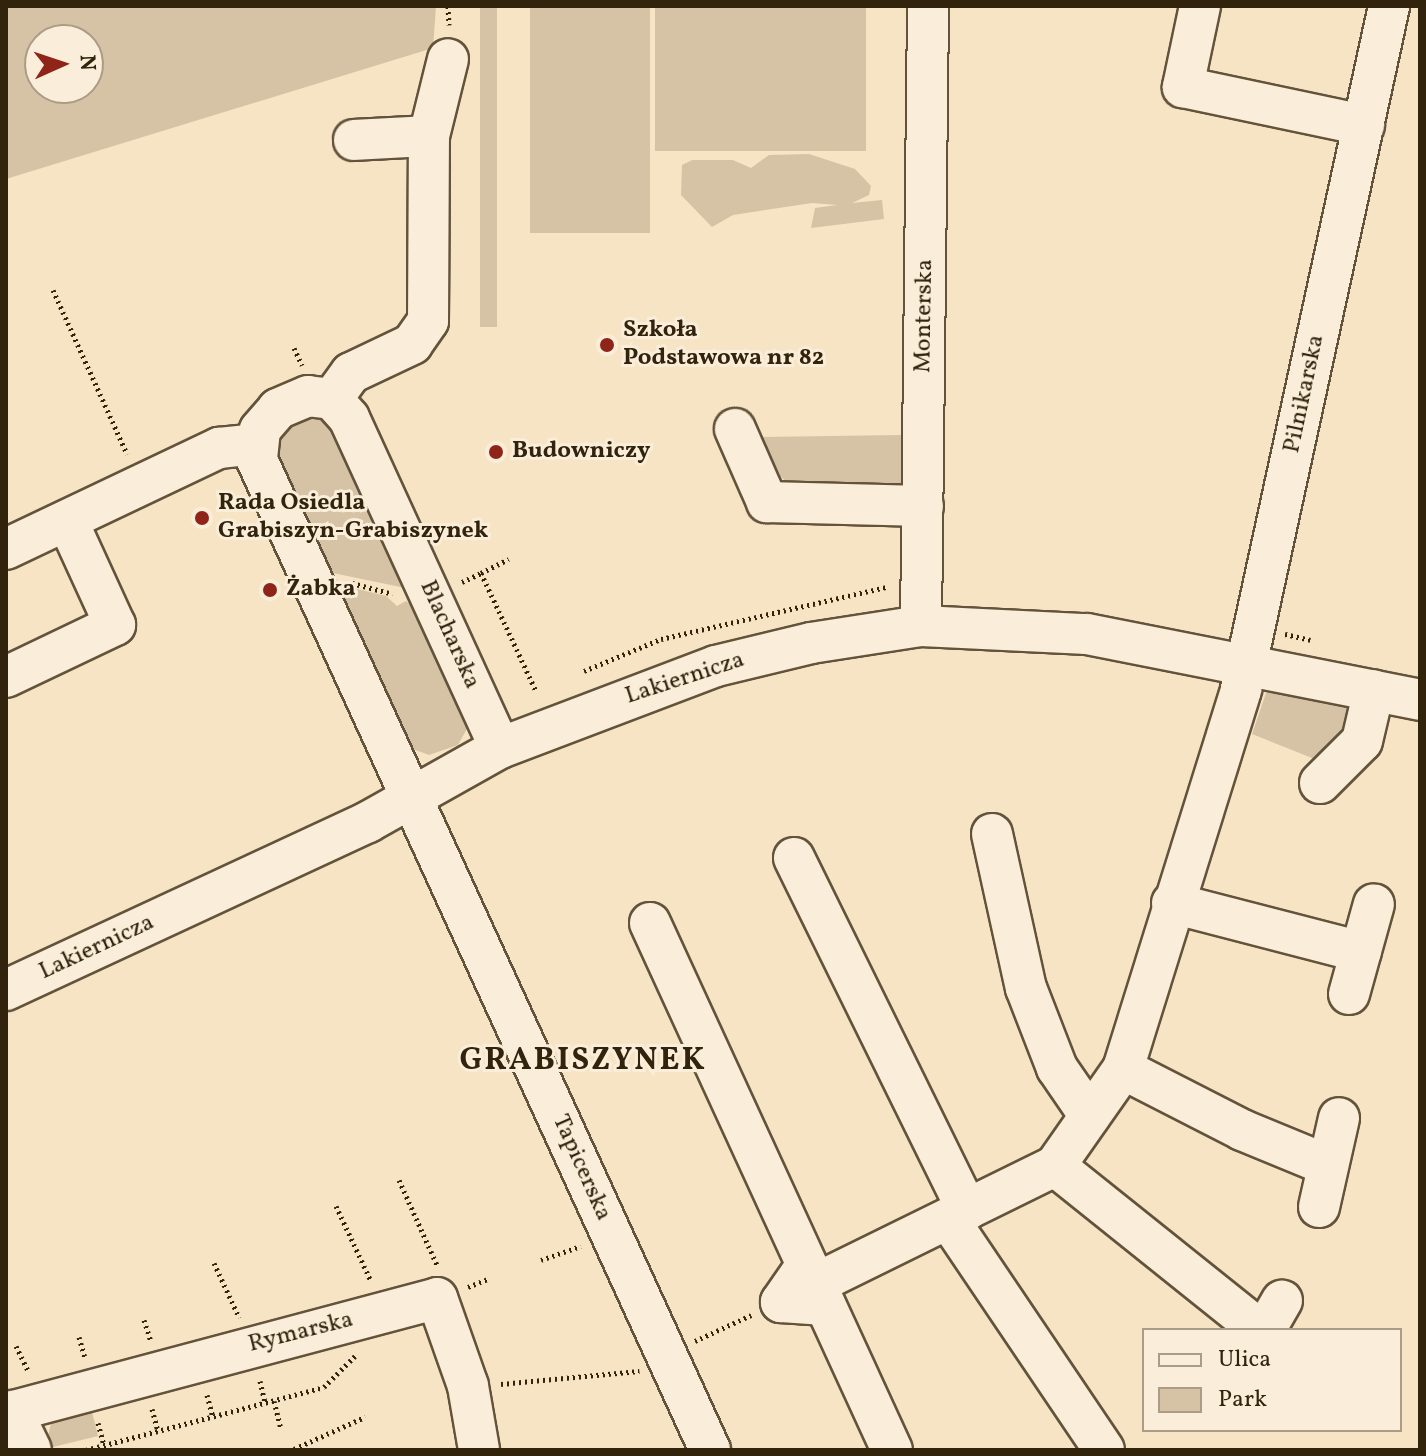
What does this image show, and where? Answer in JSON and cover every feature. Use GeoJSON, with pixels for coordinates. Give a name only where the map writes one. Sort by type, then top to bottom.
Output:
{"type":"FeatureCollection","features":[{"type":"Feature","properties":{"kind":"street","name":"Monterska"},"geometry":{"type":"LineString","coordinates":[[921,626],[928,6]]}},
{"type":"Feature","properties":{"kind":"street"},"geometry":{"type":"LineString","coordinates":[[1200,6],[1183,87],[1364,125]]}},
{"type":"Feature","properties":{"kind":"street","name":"Pilnikarska"},"geometry":{"type":"LineString","coordinates":[[1055,1166],[1123,1069],[1247,664],[1389,6]]}},
{"type":"Feature","properties":{"kind":"street"},"geometry":{"type":"LineString","coordinates":[[413,799],[257,460],[256,444],[260,430],[278,409],[308,396],[332,399],[351,373],[412,344],[428,321],[429,136],[448,59]]}},
{"type":"Feature","properties":{"kind":"street"},"geometry":{"type":"LineString","coordinates":[[354,140],[429,136]]}},
{"type":"Feature","properties":{"kind":"street","name":"Blacharska"},"geometry":{"type":"LineString","coordinates":[[332,399],[349,418],[381,484],[500,748]]}},
{"type":"Feature","properties":{"kind":"street"},"geometry":{"type":"LineString","coordinates":[[735,429],[767,502],[923,506]]}},
{"type":"Feature","properties":{"kind":"street"},"geometry":{"type":"LineString","coordinates":[[6,549],[219,448],[256,444]]}},
{"type":"Feature","properties":{"kind":"street"},"geometry":{"type":"LineString","coordinates":[[6,677],[122,640],[67,520]]}},
{"type":"Feature","properties":{"kind":"street","name":"Lakiernicza"},"geometry":{"type":"LineString","coordinates":[[6,990],[413,799],[500,748],[716,666],[811,643],[921,626],[1087,634],[1420,700]]}},
{"type":"Feature","properties":{"kind":"street"},"geometry":{"type":"LineString","coordinates":[[1320,783],[1362,741],[1374,690]]}},
{"type":"Feature","properties":{"kind":"street","name":"Tapicerska"},"geometry":{"type":"LineString","coordinates":[[413,799],[710,1450]]}},
{"type":"Feature","properties":{"kind":"street"},"geometry":{"type":"LineString","coordinates":[[992,834],[1026,988],[1057,1068],[1090,1116]]}},
{"type":"Feature","properties":{"kind":"street"},"geometry":{"type":"LineString","coordinates":[[794,858],[958,1215],[1104,1450]]}},
{"type":"Feature","properties":{"kind":"street"},"geometry":{"type":"LineString","coordinates":[[1172,903],[1361,952]]}},
{"type":"Feature","properties":{"kind":"street"},"geometry":{"type":"LineString","coordinates":[[1349,994],[1374,904]]}},
{"type":"Feature","properties":{"kind":"street"},"geometry":{"type":"LineString","coordinates":[[650,923],[807,1289],[892,1450]]}},
{"type":"Feature","properties":{"kind":"street"},"geometry":{"type":"LineString","coordinates":[[1123,1069],[1242,1130],[1327,1165]]}},
{"type":"Feature","properties":{"kind":"street"},"geometry":{"type":"LineString","coordinates":[[1319,1207],[1339,1118]]}},
{"type":"Feature","properties":{"kind":"street"},"geometry":{"type":"LineString","coordinates":[[807,1289],[1055,1166],[1269,1320]]}},
{"type":"Feature","properties":{"kind":"street","name":"Rymarska"},"geometry":{"type":"LineString","coordinates":[[31,1450],[9,1412],[437,1298],[468,1386],[479,1450]]}},
{"type":"Feature","properties":{"kind":"path"},"geometry":{"type":"LineString","coordinates":[[53,290],[141,484]]}},
{"type":"Feature","properties":{"kind":"path"},"geometry":{"type":"LineString","coordinates":[[449,587],[509,559]]}},
{"type":"Feature","properties":{"kind":"path"},"geometry":{"type":"LineString","coordinates":[[481,573],[536,691]]}},
{"type":"Feature","properties":{"kind":"path"},"geometry":{"type":"LineString","coordinates":[[345,582],[405,597]]}},
{"type":"Feature","properties":{"kind":"path"},"geometry":{"type":"LineString","coordinates":[[584,671],[661,639],[844,593],[901,585]]}},
{"type":"Feature","properties":{"kind":"path"},"geometry":{"type":"LineString","coordinates":[[399,1180],[444,1281]]}},
{"type":"Feature","properties":{"kind":"path"},"geometry":{"type":"LineString","coordinates":[[336,1206],[373,1286]]}},
{"type":"Feature","properties":{"kind":"path"},"geometry":{"type":"LineString","coordinates":[[214,1263],[241,1322]]}},
{"type":"Feature","properties":{"kind":"path"},"geometry":{"type":"LineString","coordinates":[[687,1344],[807,1289]]}},
{"type":"Feature","properties":{"kind":"path"},"geometry":{"type":"LineString","coordinates":[[144,1320],[152,1347]]}},
{"type":"Feature","properties":{"kind":"path"},"geometry":{"type":"LineString","coordinates":[[79,1337],[86,1362]]}},
{"type":"Feature","properties":{"kind":"path"},"geometry":{"type":"LineString","coordinates":[[16,1346],[30,1376]]}},
{"type":"Feature","properties":{"kind":"path"},"geometry":{"type":"LineString","coordinates":[[88,1450],[324,1387],[358,1353]]}},
{"type":"Feature","properties":{"kind":"path"},"geometry":{"type":"LineString","coordinates":[[500,1384],[653,1369]]}},
{"type":"Feature","properties":{"kind":"path"},"geometry":{"type":"LineString","coordinates":[[274,1401],[281,1429]]}},
{"type":"Feature","properties":{"kind":"path"},"geometry":{"type":"LineString","coordinates":[[294,1449],[365,1417]]}},
{"type":"Feature","properties":{"kind":"green space"},"geometry":{"type":"Polygon","coordinates":[[[6,6],[436,6],[433,48],[6,179],[6,6]]]}},
{"type":"Feature","properties":{"kind":"green space"},"geometry":{"type":"Polygon","coordinates":[[[480,6],[497,6],[497,327],[480,327],[480,6]]]}},
{"type":"Feature","properties":{"kind":"green space"},"geometry":{"type":"Polygon","coordinates":[[[530,6],[650,6],[650,233],[530,233],[530,6]]]}},
{"type":"Feature","properties":{"kind":"green space"},"geometry":{"type":"Polygon","coordinates":[[[655,6],[866,6],[866,151],[655,151],[655,6]]]}},
{"type":"Feature","properties":{"kind":"green space"},"geometry":{"type":"Polygon","coordinates":[[[809,154],[855,169],[871,186],[869,195],[852,203],[882,200],[884,219],[811,228],[815,208],[837,205],[812,203],[733,215],[712,227],[681,195],[682,165],[692,160],[733,160],[751,168],[769,155],[809,154]]]}},
{"type":"Feature","properties":{"kind":"green space"},"geometry":{"type":"Polygon","coordinates":[[[320,414],[330,420],[410,589],[328,572],[274,457],[278,431],[286,423],[320,414]]]}},
{"type":"Feature","properties":{"kind":"green space"},"geometry":{"type":"Polygon","coordinates":[[[901,435],[901,485],[791,486],[780,476],[761,437],[901,435]]]}},
{"type":"Feature","properties":{"kind":"green space"},"geometry":{"type":"Polygon","coordinates":[[[341,585],[386,596],[397,606],[406,601],[422,614],[469,725],[458,745],[429,755],[413,749],[334,588],[341,585]]]}},
{"type":"Feature","properties":{"kind":"green space"},"geometry":{"type":"Polygon","coordinates":[[[1277,690],[1363,708],[1327,764],[1252,734],[1266,693],[1277,690]]]}},
{"type":"Feature","properties":{"kind":"green space"},"geometry":{"type":"Polygon","coordinates":[[[89,1400],[98,1436],[45,1449],[52,1419],[89,1400]]]}},
{"type":"Feature","properties":{"kind":"place","name":"Szkoła Podstawowa nr 82"},"geometry":{"type":"Point","coordinates":[607,345]}},
{"type":"Feature","properties":{"kind":"place","name":"Budowniczy"},"geometry":{"type":"Point","coordinates":[496,452]}},
{"type":"Feature","properties":{"kind":"place","name":"Rada Osiedla Grabiszyn-Grabiszynek"},"geometry":{"type":"Point","coordinates":[202,518]}},
{"type":"Feature","properties":{"kind":"place","name":"Żabka"},"geometry":{"type":"Point","coordinates":[270,590]}},
{"type":"Feature","properties":{"kind":"district","name":"GRABISZYNEK"},"geometry":{"type":"Point","coordinates":[583,1061]}}]}
